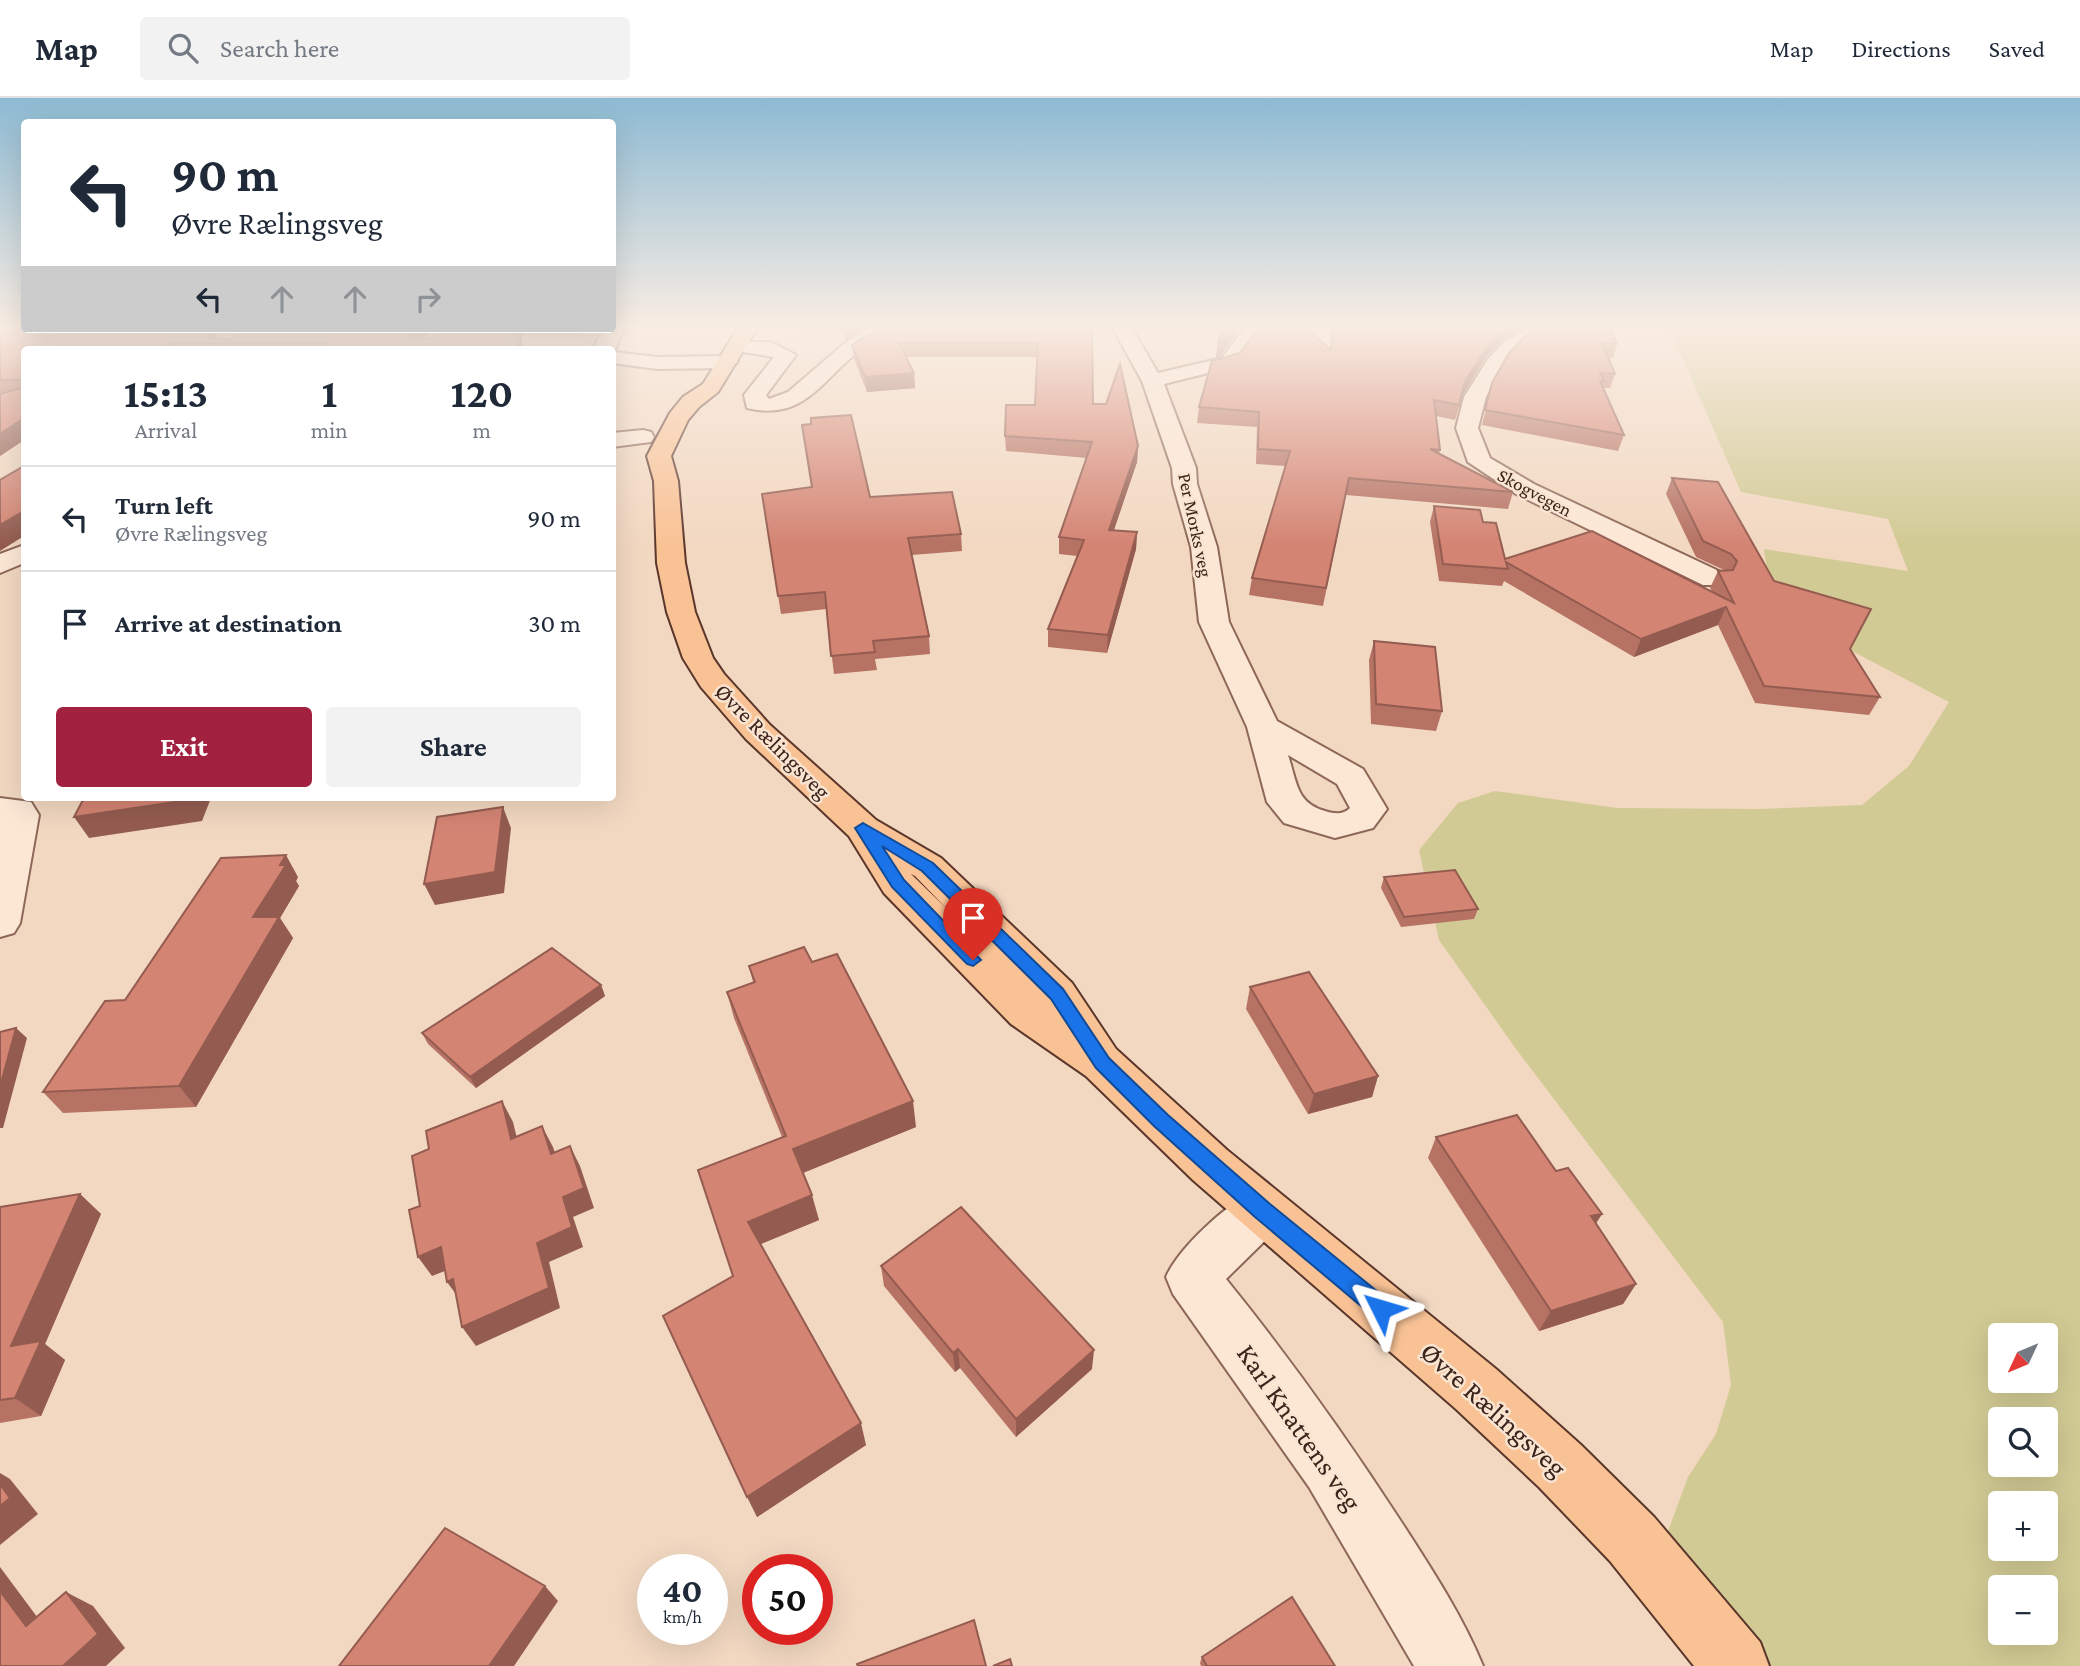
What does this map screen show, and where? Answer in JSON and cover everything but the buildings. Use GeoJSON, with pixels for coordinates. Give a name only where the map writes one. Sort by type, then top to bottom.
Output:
{"type":"FeatureCollection","features":[{"type":"Feature","properties":{"kind":"main road","name":"Øvre Rælingsveg"},"geometry":{"type":"LineString","coordinates":[[712,398],[666,481],[671,562],[687,632],[698,658],[731,705],[863,828],[898,884],[1027,1012],[1102,1063],[1262,1210],[1476,1389],[1560,1466],[1632,1539],[1736,1666]]}},
{"type":"Feature","properties":{"kind":"street"},"geometry":{"type":"LineString","coordinates":[[755,398],[755,403],[775,406],[792,398]]}},
{"type":"Feature","properties":{"kind":"street","name":"Per Morks veg"},"geometry":{"type":"LineString","coordinates":[[1158,398],[1184,468],[1185,484],[1204,547],[1214,622],[1263,727]]}},
{"type":"Feature","properties":{"kind":"street","name":"Skogvegen"},"geometry":{"type":"LineString","coordinates":[[1475,398],[1467,428],[1480,462],[1525,489],[1713,579]]}},
{"type":"Feature","properties":{"kind":"street"},"geometry":{"type":"LineString","coordinates":[[616,440],[643,437]]}},
{"type":"Feature","properties":{"kind":"street"},"geometry":{"type":"LineString","coordinates":[[0,565],[21,554]]}},
{"type":"Feature","properties":{"kind":"street"},"geometry":{"type":"LineString","coordinates":[[0,923],[21,815],[14,805]]}},
{"type":"Feature","properties":{"kind":"street","name":"Karl Knattens veg"},"geometry":{"type":"LineString","coordinates":[[1262,1210],[1192,1278],[1295,1411],[1411,1594],[1450,1666]]}},
{"type":"Feature","properties":{"kind":"shaded area"},"geometry":{"type":"Polygon","coordinates":[[[1700,398],[2080,398],[2080,1666],[1736,1666],[1664,1542],[1688,1477],[1716,1434],[1731,1385],[1723,1322],[1516,1049],[1439,940],[1419,850],[1458,803],[1495,791],[1617,808],[1760,809],[1862,805],[1909,766],[1949,702],[1791,619],[1769,587],[1764,549],[1908,571],[1888,519],[1741,492],[1700,398]]]}},
{"type":"Feature","properties":{"kind":"route"},"geometry":{"type":"LineString","coordinates":[[973,960],[898,884],[863,828],[928,867],[1057,994],[1102,1063],[1161,1121],[1381,1309]]}}]}
